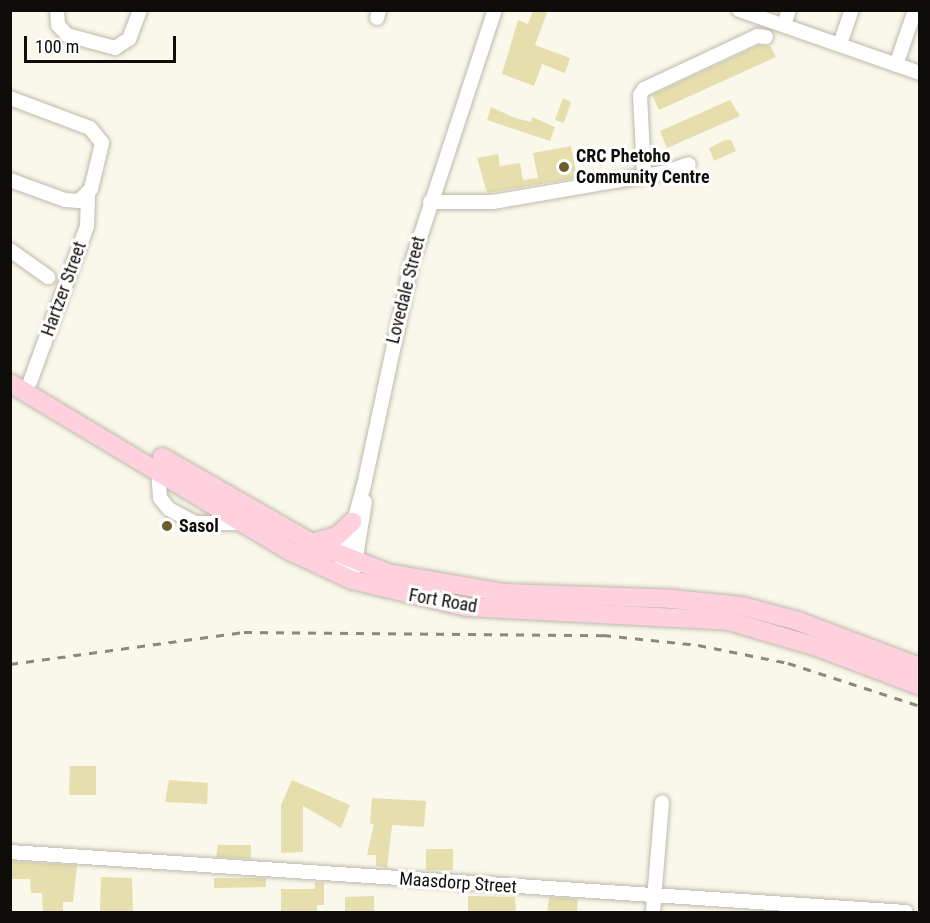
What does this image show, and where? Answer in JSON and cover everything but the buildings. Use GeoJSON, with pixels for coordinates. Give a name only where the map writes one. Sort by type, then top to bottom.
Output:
{"type":"FeatureCollection","features":[{"type":"Feature","properties":{"kind":"main road","name":"Fort Road"},"geometry":{"type":"LineString","coordinates":[[10,371],[312,543],[348,568]]}},
{"type":"Feature","properties":{"kind":"main road","name":"Fort Road"},"geometry":{"type":"LineString","coordinates":[[10,383],[158,469],[243,523],[348,568],[466,590],[713,602],[920,667]]}},
{"type":"Feature","properties":{"kind":"main road"},"geometry":{"type":"LineString","coordinates":[[312,543],[337,536],[352,522]]}},
{"type":"Feature","properties":{"kind":"main road","name":"Fort Road"},"geometry":{"type":"LineString","coordinates":[[794,629],[920,686]]}},
{"type":"Feature","properties":{"kind":"street"},"geometry":{"type":"LineString","coordinates":[[57,10],[58,24],[68,35],[115,48],[129,39],[140,10]]}},
{"type":"Feature","properties":{"kind":"street","name":"Lovedale Street"},"geometry":{"type":"LineString","coordinates":[[348,568],[352,522],[364,485],[393,334],[430,201],[495,10]]}},
{"type":"Feature","properties":{"kind":"street"},"geometry":{"type":"LineString","coordinates":[[738,10],[920,73]]}},
{"type":"Feature","properties":{"kind":"street"},"geometry":{"type":"LineString","coordinates":[[784,25],[789,10]]}},
{"type":"Feature","properties":{"kind":"street"},"geometry":{"type":"LineString","coordinates":[[840,44],[852,10]]}},
{"type":"Feature","properties":{"kind":"street"},"geometry":{"type":"LineString","coordinates":[[896,65],[915,10]]}},
{"type":"Feature","properties":{"kind":"street"},"geometry":{"type":"LineString","coordinates":[[644,176],[640,95],[644,89],[757,36],[766,37]]}},
{"type":"Feature","properties":{"kind":"street","name":"Hartzer Street"},"geometry":{"type":"LineString","coordinates":[[10,98],[90,128],[100,136],[101,149],[88,195],[85,234],[30,382]]}},
{"type":"Feature","properties":{"kind":"street"},"geometry":{"type":"LineString","coordinates":[[430,201],[493,202],[644,176],[689,164]]}},
{"type":"Feature","properties":{"kind":"street"},"geometry":{"type":"LineString","coordinates":[[10,180],[65,200],[79,201],[88,195]]}},
{"type":"Feature","properties":{"kind":"street","name":"Hartzer Street"},"geometry":{"type":"LineString","coordinates":[[10,250],[48,277]]}},
{"type":"Feature","properties":{"kind":"street"},"geometry":{"type":"LineString","coordinates":[[158,469],[160,498],[169,509],[195,523],[243,523]]}},
{"type":"Feature","properties":{"kind":"street"},"geometry":{"type":"LineString","coordinates":[[348,568],[366,495],[364,485]]}},
{"type":"Feature","properties":{"kind":"street"},"geometry":{"type":"LineString","coordinates":[[653,912],[662,802]]}},
{"type":"Feature","properties":{"kind":"street","name":"Maasdorp Street"},"geometry":{"type":"LineString","coordinates":[[10,852],[654,897],[906,912]]}},
{"type":"Feature","properties":{"kind":"railway"},"geometry":{"type":"LineString","coordinates":[[10,664],[244,632],[603,635],[698,645],[788,663],[920,706]]}},
{"type":"Feature","properties":{"kind":"place","name":"CRC Phetoho Community Centre"},"geometry":{"type":"Point","coordinates":[564,167]}},
{"type":"Feature","properties":{"kind":"place","name":"Sasol"},"geometry":{"type":"Point","coordinates":[167,526]}}]}
